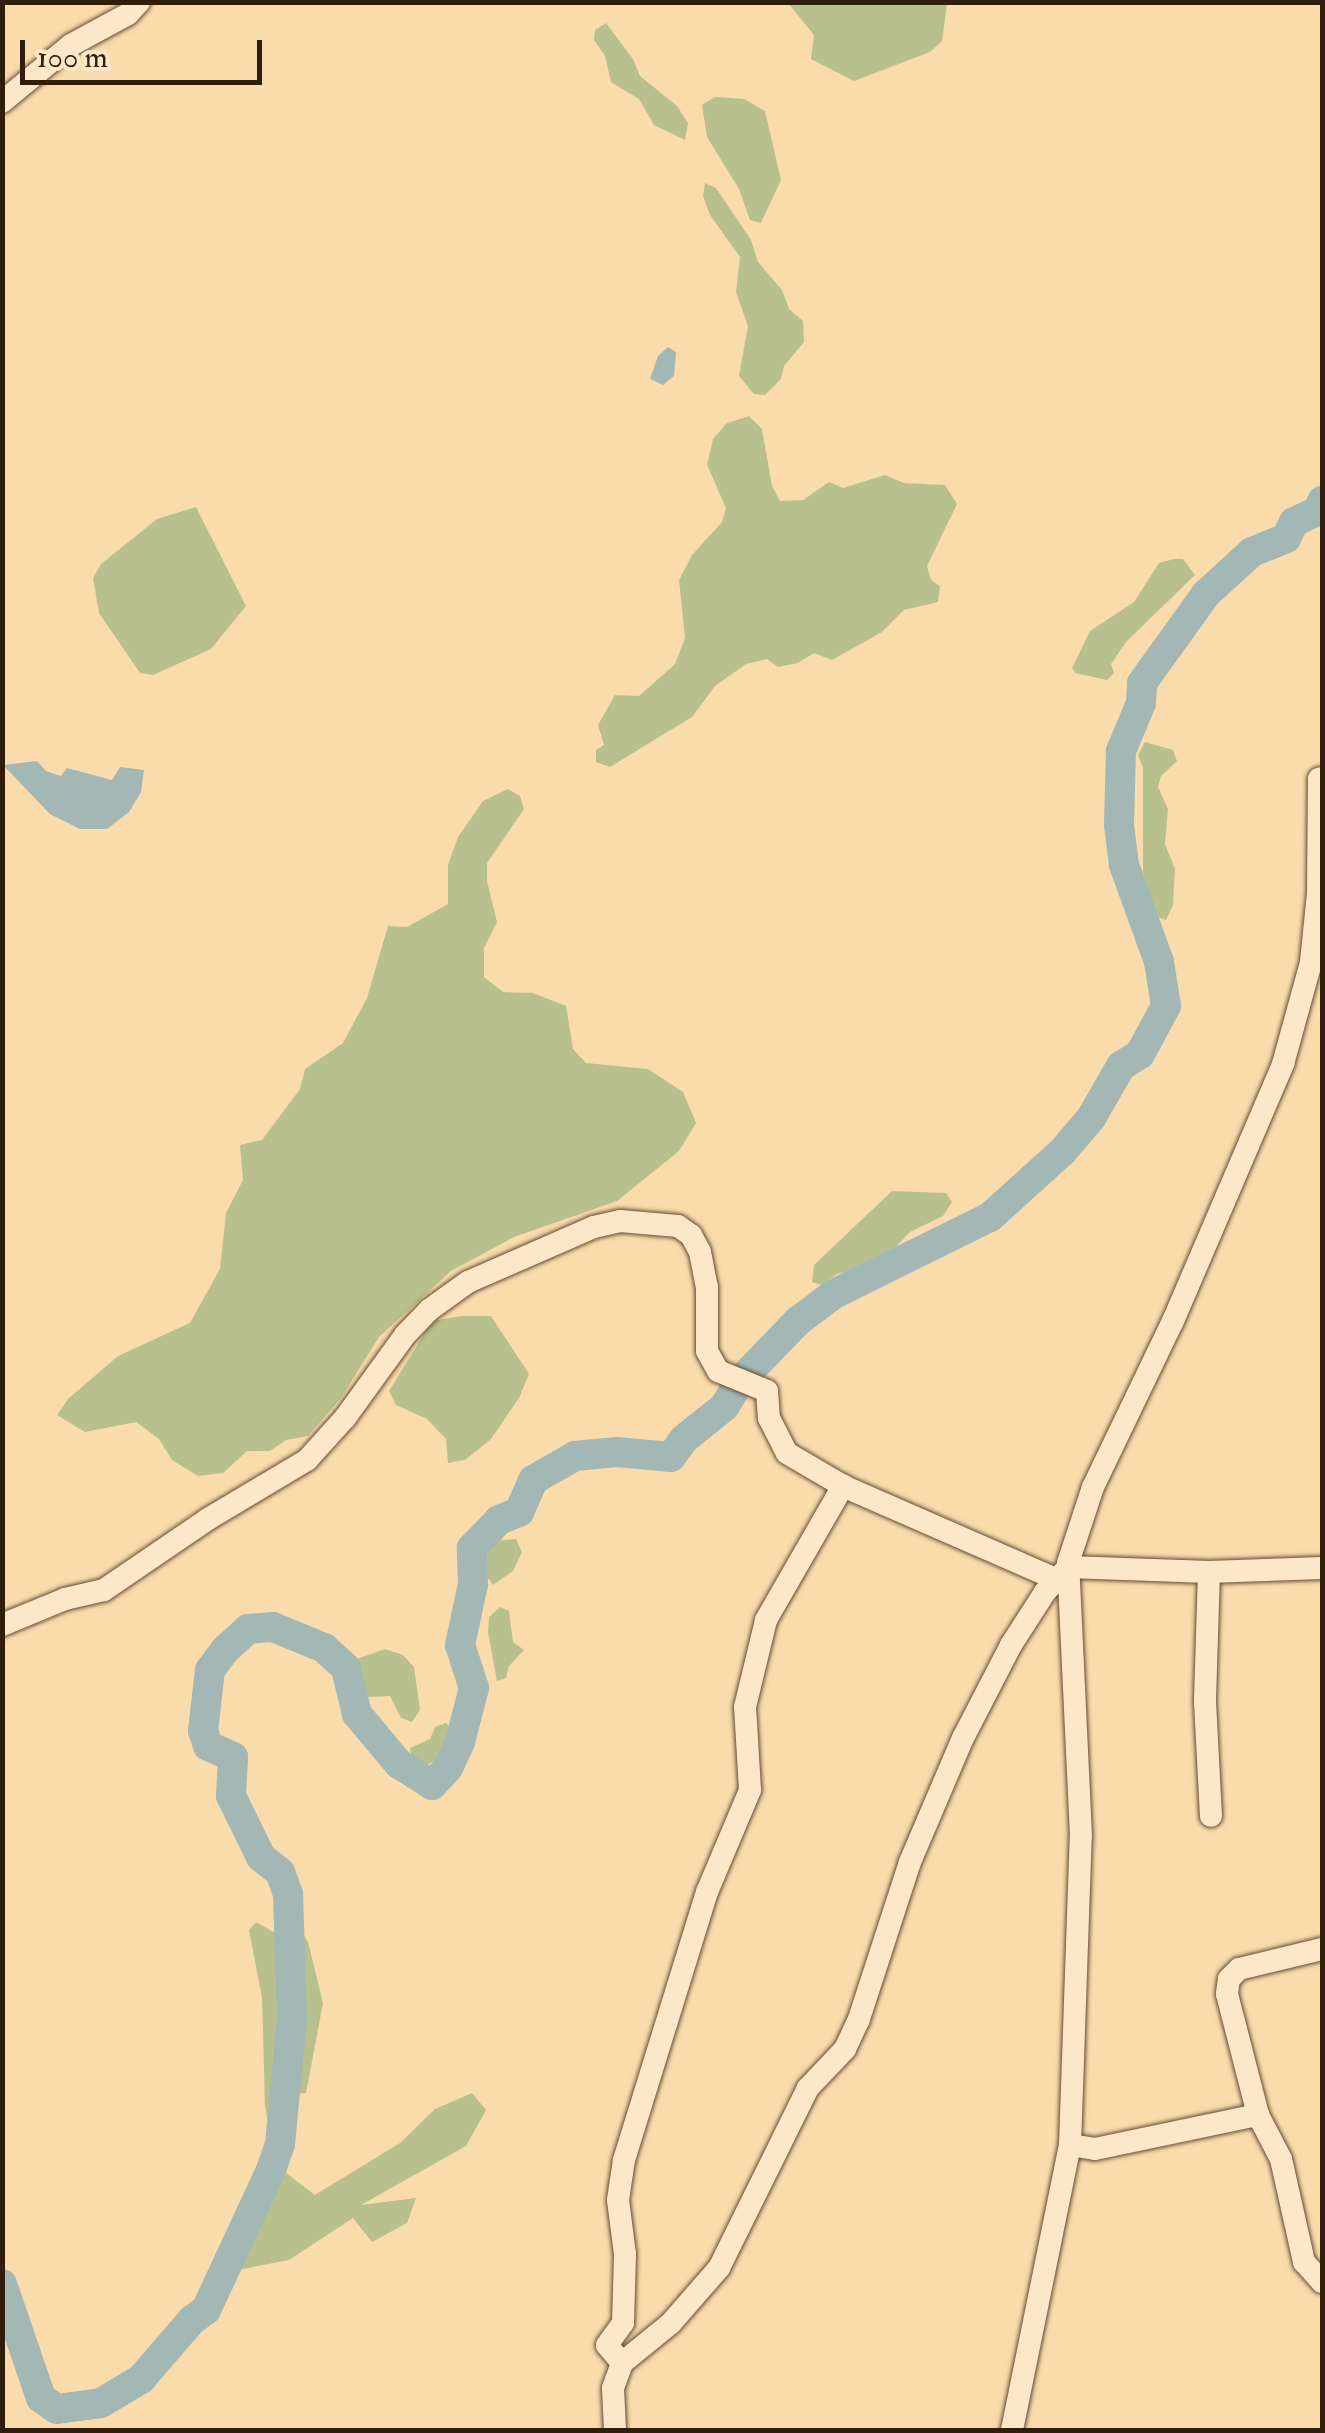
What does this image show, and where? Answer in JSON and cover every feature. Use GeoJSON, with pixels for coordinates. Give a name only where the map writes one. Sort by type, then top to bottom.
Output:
{"type":"FeatureCollection","features":[{"type":"Feature","properties":{"kind":"street"},"geometry":{"type":"LineString","coordinates":[[2,102],[70,45],[128,14],[139,2]]}},
{"type":"Feature","properties":{"kind":"street"},"geometry":{"type":"LineString","coordinates":[[615,2430],[612,2388],[622,2363],[671,2323],[720,2268],[808,2088],[844,2049],[859,2019],[910,1862],[963,1738],[1029,1613],[1063,1574],[1093,1488],[1173,1321],[1282,1064],[1310,962],[1318,892],[1322,778]]}},
{"type":"Feature","properties":{"kind":"street"},"geometry":{"type":"LineString","coordinates":[[2,1625],[65,1600],[104,1590],[208,1519],[308,1460],[345,1418],[405,1335],[429,1310],[468,1282],[594,1227],[620,1221],[678,1226],[690,1236],[700,1252],[707,1286],[707,1352],[718,1370],[766,1391],[769,1418],[788,1454],[843,1486],[1063,1574],[1322,1568]]}},
{"type":"Feature","properties":{"kind":"street"},"geometry":{"type":"LineString","coordinates":[[622,2363],[608,2345],[622,2324],[626,2254],[618,2200],[624,2160],[708,1892],[750,1790],[745,1706],[766,1620],[843,1486]]}},
{"type":"Feature","properties":{"kind":"street"},"geometry":{"type":"LineString","coordinates":[[1209,1572],[1205,1702],[1211,1816]]}},
{"type":"Feature","properties":{"kind":"street"},"geometry":{"type":"LineString","coordinates":[[1012,2430],[1070,2144],[1081,1820],[1063,1574]]}},
{"type":"Feature","properties":{"kind":"street"},"geometry":{"type":"LineString","coordinates":[[1322,1949],[1239,1970],[1229,1980],[1227,1994],[1258,2115],[1280,2159],[1304,2262],[1322,2282]]}},
{"type":"Feature","properties":{"kind":"street"},"geometry":{"type":"LineString","coordinates":[[1070,2144],[1095,2149],[1258,2115]]}},
{"type":"Feature","properties":{"kind":"green space"},"geometry":{"type":"Polygon","coordinates":[[[788,3],[947,3],[942,41],[930,52],[854,81],[811,59],[814,35],[788,3]]]}},
{"type":"Feature","properties":{"kind":"green space"},"geometry":{"type":"Polygon","coordinates":[[[606,23],[633,59],[640,76],[677,106],[688,123],[685,140],[654,125],[639,99],[611,82],[605,56],[594,40],[595,30],[606,23]]]}},
{"type":"Feature","properties":{"kind":"green space"},"geometry":{"type":"Polygon","coordinates":[[[715,97],[744,99],[765,111],[781,180],[761,223],[750,220],[739,189],[707,137],[702,105],[715,97]]]}},
{"type":"Feature","properties":{"kind":"green space"},"geometry":{"type":"Polygon","coordinates":[[[705,183],[716,188],[751,240],[758,262],[782,290],[789,309],[803,321],[804,342],[784,366],[781,379],[765,395],[754,394],[739,376],[748,326],[736,292],[740,257],[710,215],[703,196],[705,183]]]}},
{"type":"Feature","properties":{"kind":"green space"},"geometry":{"type":"Polygon","coordinates":[[[749,416],[762,429],[772,486],[780,501],[803,500],[829,482],[843,488],[885,475],[904,483],[945,485],[957,504],[927,566],[931,580],[940,586],[938,602],[904,610],[882,632],[832,660],[814,653],[798,663],[778,667],[767,659],[746,664],[715,686],[692,717],[610,767],[596,762],[596,750],[604,745],[598,725],[615,695],[639,696],[675,664],[685,638],[679,580],[692,555],[722,522],[726,508],[707,465],[713,439],[727,423],[749,416]]]}},
{"type":"Feature","properties":{"kind":"green space"},"geometry":{"type":"Polygon","coordinates":[[[196,507],[246,606],[211,649],[153,675],[140,673],[99,613],[93,578],[101,564],[157,519],[196,507]]]}},
{"type":"Feature","properties":{"kind":"green space"},"geometry":{"type":"Polygon","coordinates":[[[1183,559],[1195,575],[1126,642],[1111,664],[1114,673],[1107,680],[1075,673],[1072,668],[1090,631],[1134,602],[1159,563],[1183,559]]]}},
{"type":"Feature","properties":{"kind":"green space"},"geometry":{"type":"Polygon","coordinates":[[[1145,742],[1173,750],[1177,761],[1161,776],[1158,787],[1168,809],[1165,844],[1175,869],[1173,905],[1166,920],[1155,916],[1143,872],[1143,768],[1138,755],[1145,742]]]}},
{"type":"Feature","properties":{"kind":"green space"},"geometry":{"type":"Polygon","coordinates":[[[508,789],[520,796],[524,809],[487,863],[487,881],[497,922],[484,948],[484,977],[503,992],[533,993],[566,1006],[573,1049],[586,1063],[648,1069],[683,1092],[696,1123],[679,1151],[617,1201],[514,1237],[451,1271],[379,1337],[341,1398],[308,1436],[286,1440],[270,1451],[247,1451],[223,1473],[198,1476],[172,1460],[159,1439],[136,1422],[85,1432],[57,1415],[68,1399],[118,1356],[190,1323],[220,1269],[226,1213],[243,1180],[240,1145],[262,1140],[300,1089],[305,1069],[343,1043],[367,998],[388,926],[407,927],[448,904],[448,865],[458,837],[483,801],[508,789]]]}},
{"type":"Feature","properties":{"kind":"green space"},"geometry":{"type":"Polygon","coordinates":[[[892,1191],[946,1193],[952,1202],[943,1216],[910,1232],[881,1263],[837,1274],[821,1285],[812,1282],[814,1265],[892,1191]]]}},
{"type":"Feature","properties":{"kind":"green space"},"geometry":{"type":"Polygon","coordinates":[[[491,1316],[529,1374],[519,1398],[491,1439],[465,1460],[448,1463],[446,1439],[427,1419],[396,1405],[389,1391],[432,1321],[491,1316]]]}},
{"type":"Feature","properties":{"kind":"green space"},"geometry":{"type":"Polygon","coordinates":[[[516,1539],[522,1552],[513,1571],[493,1585],[480,1567],[481,1551],[493,1541],[516,1539]]]}},
{"type":"Feature","properties":{"kind":"green space"},"geometry":{"type":"Polygon","coordinates":[[[500,1607],[509,1611],[513,1642],[524,1650],[509,1666],[506,1678],[497,1681],[488,1632],[489,1617],[500,1607]]]}},
{"type":"Feature","properties":{"kind":"green space"},"geometry":{"type":"Polygon","coordinates":[[[385,1649],[403,1655],[414,1667],[420,1710],[412,1722],[401,1718],[390,1696],[367,1697],[359,1680],[354,1660],[385,1649]]]}},
{"type":"Feature","properties":{"kind":"green space"},"geometry":{"type":"Polygon","coordinates":[[[446,1723],[454,1732],[448,1743],[438,1759],[419,1769],[412,1763],[410,1748],[430,1739],[435,1727],[446,1723]]]}},
{"type":"Feature","properties":{"kind":"green space"},"geometry":{"type":"Polygon","coordinates":[[[256,1922],[279,1935],[300,1930],[308,1942],[323,2003],[306,2093],[297,2094],[293,2086],[282,2083],[274,2126],[268,2123],[265,2106],[262,1998],[249,1930],[256,1922]]]}},
{"type":"Feature","properties":{"kind":"green space"},"geometry":{"type":"Polygon","coordinates":[[[472,2093],[486,2110],[466,2146],[361,2205],[416,2198],[407,2223],[372,2242],[353,2218],[289,2260],[238,2270],[262,2200],[286,2173],[315,2195],[400,2143],[435,2109],[472,2093]]]}},
{"type":"Feature","properties":{"kind":"shaded area"},"geometry":{"type":"Polygon","coordinates":[[[668,347],[676,352],[674,376],[663,385],[650,379],[658,356],[668,347]]]}},
{"type":"Feature","properties":{"kind":"shaded area"},"geometry":{"type":"Polygon","coordinates":[[[37,761],[46,771],[61,776],[67,768],[112,780],[120,767],[144,770],[141,792],[129,812],[107,829],[80,829],[50,814],[3,765],[37,761]]]}},
{"type":"Feature","properties":{"kind":"waterway"},"geometry":{"type":"LineString","coordinates":[[2,2284],[41,2398],[57,2409],[101,2403],[141,2379],[192,2320],[206,2310],[280,2144],[292,2020],[288,1894],[280,1872],[261,1857],[231,1796],[233,1757],[208,1746],[203,1731],[210,1670],[248,1629],[273,1627],[324,1648],[346,1668],[357,1714],[399,1764],[432,1785],[448,1768],[460,1742],[474,1688],[460,1645],[473,1584],[472,1548],[499,1520],[519,1512],[533,1480],[575,1456],[617,1452],[671,1457],[684,1439],[724,1407],[741,1380],[798,1321],[834,1294],[990,1217],[1062,1152],[1091,1118],[1121,1066],[1140,1054],[1166,1006],[1159,962],[1124,865],[1119,825],[1121,751],[1141,703],[1142,683],[1206,594],[1252,552],[1286,538],[1294,522],[1318,511],[1322,501]]}}]}
